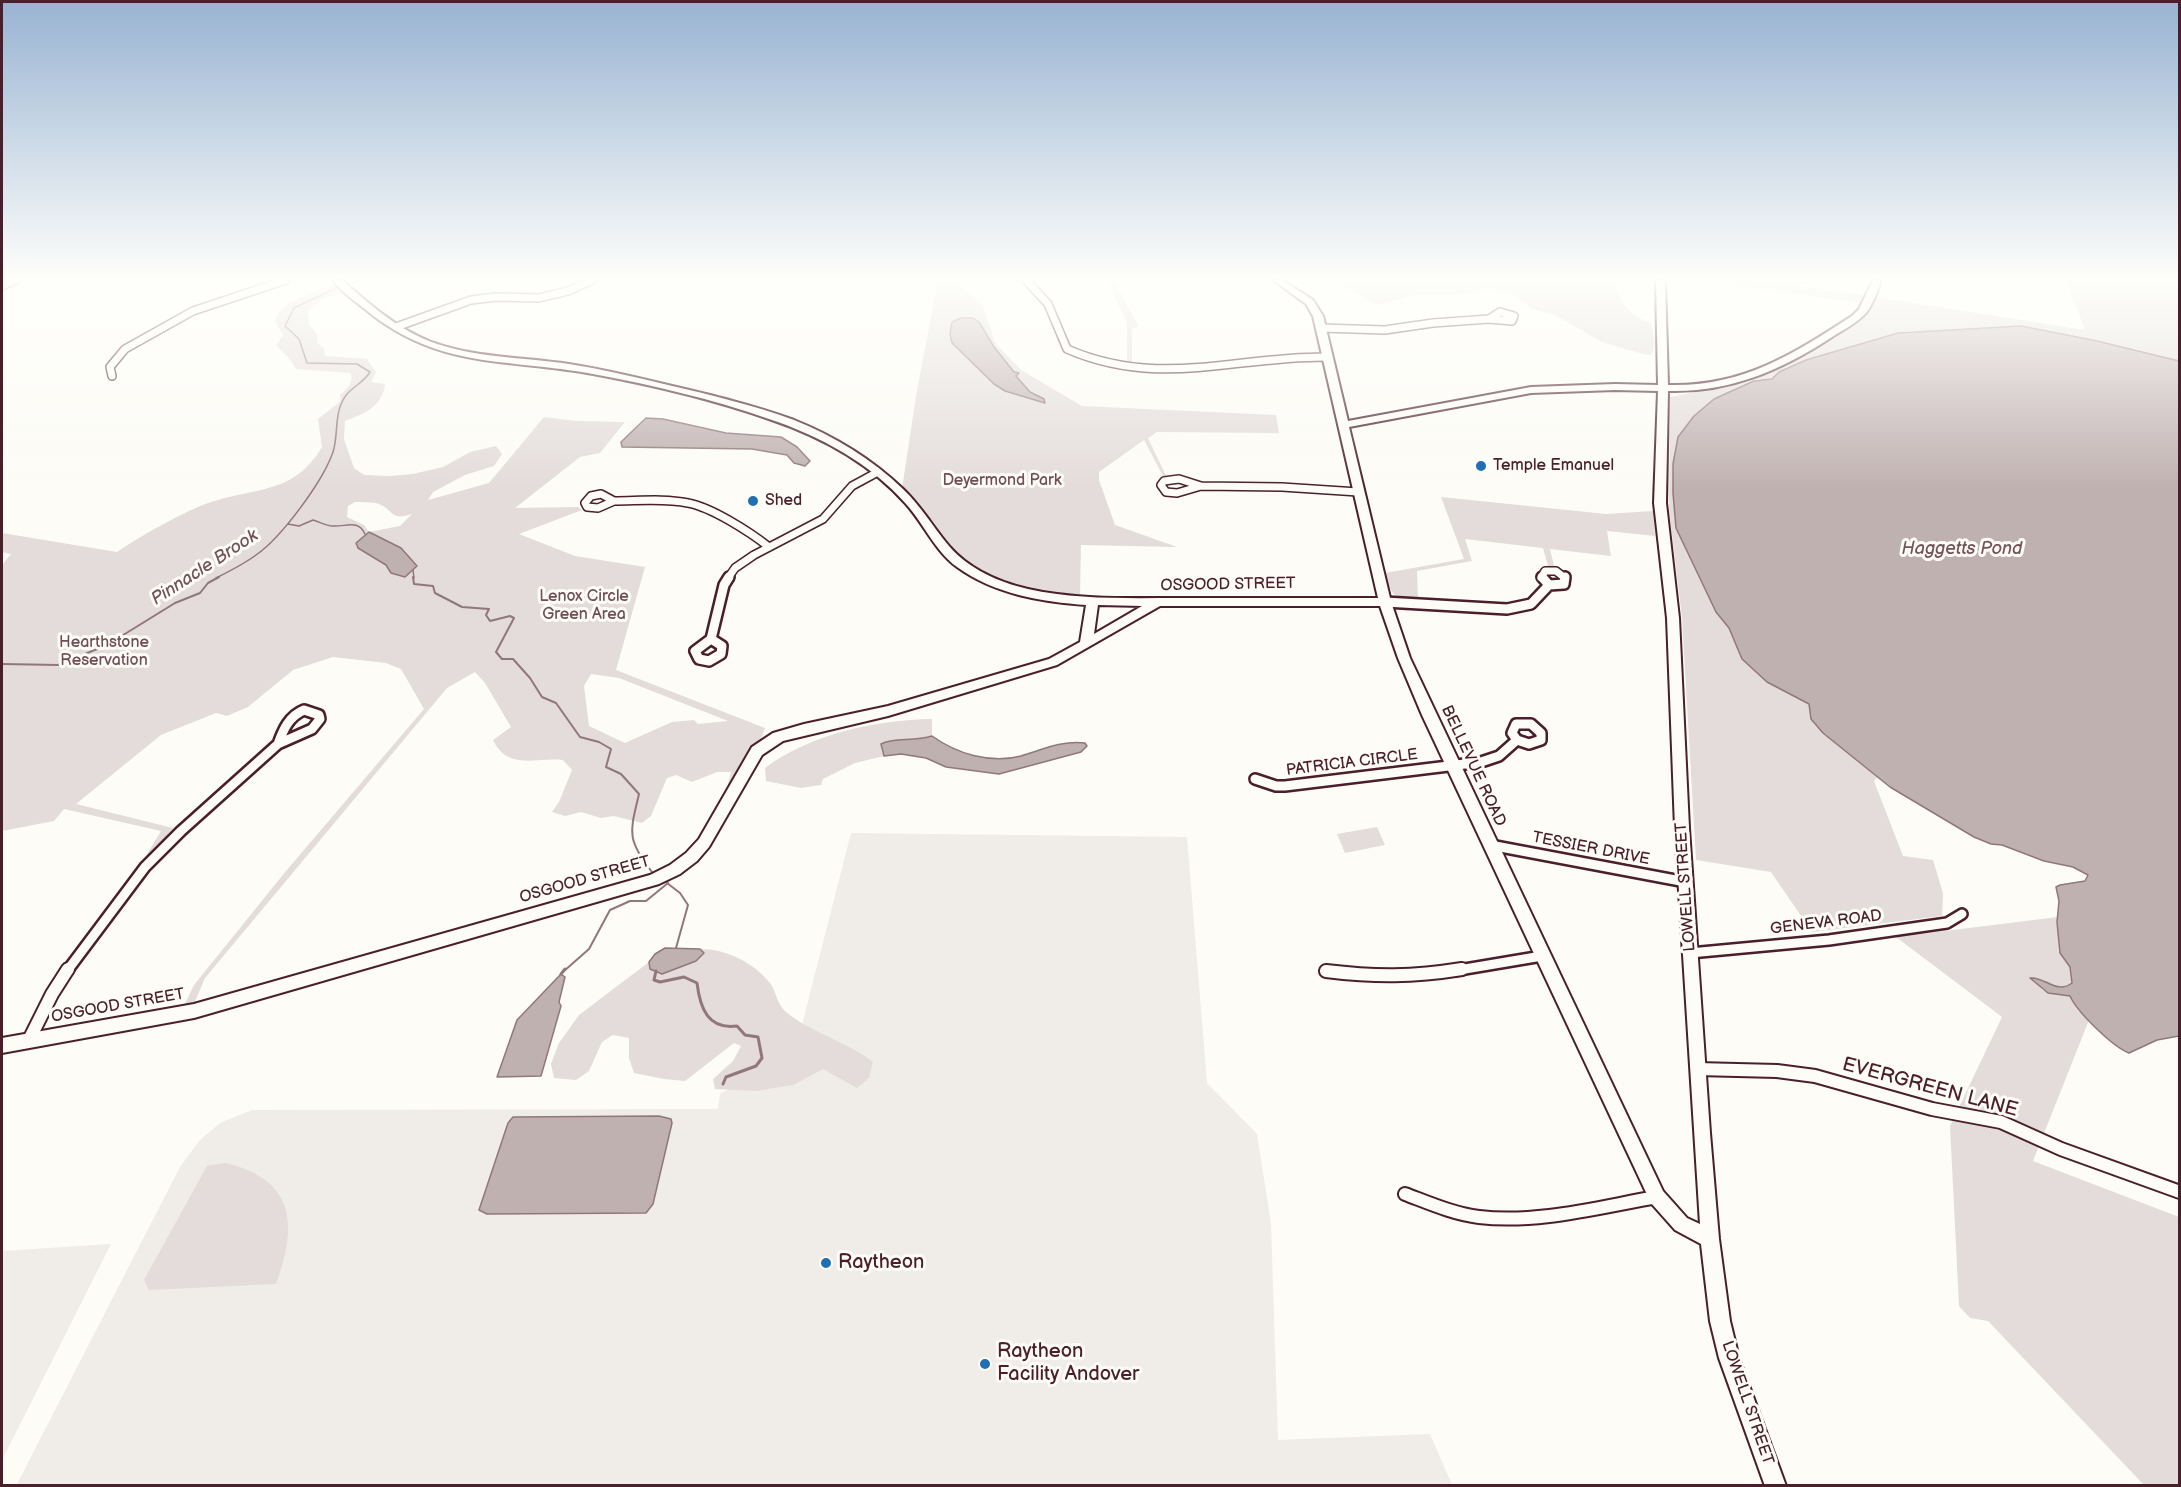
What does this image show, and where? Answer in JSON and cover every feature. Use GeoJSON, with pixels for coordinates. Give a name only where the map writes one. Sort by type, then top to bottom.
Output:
{"type":"FeatureCollection","features":[{"type":"Feature","properties":{"kind":"street"},"geometry":{"type":"LineString","coordinates":[[111,376],[110,367],[121,353],[127,349]]}},
{"type":"Feature","properties":{"kind":"street"},"geometry":{"type":"LineString","coordinates":[[450,349],[588,369],[737,406],[815,433],[846,450],[876,473],[908,501],[959,563],[985,580],[1026,592],[1093,601],[1158,602]]}},
{"type":"Feature","properties":{"kind":"street"},"geometry":{"type":"LineString","coordinates":[[1068,349],[1102,364],[1128,368],[1197,369],[1289,357],[1328,357]]}},
{"type":"Feature","properties":{"kind":"street","name":"BELLEVUE ROAD"},"geometry":{"type":"LineString","coordinates":[[1326,349],[1385,602],[1404,658],[1657,1197],[1681,1224],[1710,1239]]}},
{"type":"Feature","properties":{"kind":"street","name":"LOWELL STREET"},"geometry":{"type":"LineString","coordinates":[[1662,349],[1660,503],[1672,607],[1690,953],[1710,1239],[1720,1322],[1729,1358],[1776,1485]]}},
{"type":"Feature","properties":{"kind":"street"},"geometry":{"type":"LineString","coordinates":[[1343,425],[1469,399],[1531,390],[1694,389],[1717,386],[1755,375],[1807,349]]}},
{"type":"Feature","properties":{"kind":"street"},"geometry":{"type":"LineString","coordinates":[[711,639],[729,576],[743,561],[823,519],[852,486],[876,473]]}},
{"type":"Feature","properties":{"kind":"street"},"geometry":{"type":"LineString","coordinates":[[1201,486],[1282,487],[1358,492]]}},
{"type":"Feature","properties":{"kind":"street"},"geometry":{"type":"LineString","coordinates":[[614,501],[674,500],[688,502],[748,531],[769,547]]}},
{"type":"Feature","properties":{"kind":"street"},"geometry":{"type":"LineString","coordinates":[[1385,602],[1507,609],[1531,604],[1549,585]]}},
{"type":"Feature","properties":{"kind":"street"},"geometry":{"type":"LineString","coordinates":[[1086,644],[1093,601]]}},
{"type":"Feature","properties":{"kind":"street","name":"OSGOOD STREET"},"geometry":{"type":"LineString","coordinates":[[2,1046],[194,1011],[654,880],[682,866],[708,841],[757,751],[778,737],[820,725],[888,711],[990,683],[1053,662],[1158,602],[1385,602]]}},
{"type":"Feature","properties":{"kind":"street","name":"PATRICIA CIRCLE"},"geometry":{"type":"LineString","coordinates":[[1255,779],[1276,786],[1285,786],[1454,766],[1494,758],[1516,740]]}},
{"type":"Feature","properties":{"kind":"street"},"geometry":{"type":"LineString","coordinates":[[29,1040],[52,994],[69,968],[145,867],[181,831],[278,744]]}},
{"type":"Feature","properties":{"kind":"street","name":"TESSIER DRIVE"},"geometry":{"type":"LineString","coordinates":[[1490,845],[1686,882]]}},
{"type":"Feature","properties":{"kind":"street","name":"GENEVA ROAD"},"geometry":{"type":"LineString","coordinates":[[1690,953],[1829,940],[1947,923],[1962,914]]}},
{"type":"Feature","properties":{"kind":"street"},"geometry":{"type":"LineString","coordinates":[[1326,971],[1373,976],[1421,976],[1542,956]]}},
{"type":"Feature","properties":{"kind":"street","name":"EVERGREEN LANE"},"geometry":{"type":"LineString","coordinates":[[1697,1069],[1777,1071],[1815,1076],[1932,1108],[2001,1122],[2061,1149],[2180,1192]]}},
{"type":"Feature","properties":{"kind":"street"},"geometry":{"type":"LineString","coordinates":[[1405,1194],[1467,1214],[1493,1218],[1550,1214],[1657,1197]]}},
{"type":"Feature","properties":{"kind":"shaded area","name":"Raytheon"},"geometry":{"type":"Polygon","coordinates":[[[851,833],[1187,837],[1207,1083],[1257,1134],[1271,1224],[1278,1440],[1430,1434],[1452,1485],[16,1486],[180,1167],[200,1140],[220,1123],[252,1110],[718,1109],[720,1094],[795,1052],[851,833]]]}},
{"type":"Feature","properties":{"kind":"shaded area"},"geometry":{"type":"Polygon","coordinates":[[[111,1244],[2,1460],[2,1251],[111,1244]]]}},
{"type":"Feature","properties":{"kind":"green space"},"geometry":{"type":"Polygon","coordinates":[[[280,349],[324,349],[325,356],[367,359],[376,372],[371,382],[385,384],[381,398],[376,404],[345,421],[344,439],[354,468],[364,475],[413,474],[443,467],[470,452],[496,446],[502,454],[494,466],[465,475],[433,492],[428,500],[489,483],[544,417],[577,421],[625,422],[600,453],[580,457],[515,508],[578,507],[582,510],[519,534],[575,556],[645,567],[616,670],[765,728],[759,744],[740,765],[726,792],[731,772],[717,772],[692,782],[676,775],[667,778],[651,816],[642,823],[614,816],[601,818],[581,812],[565,816],[552,812],[559,802],[572,770],[563,760],[523,761],[506,756],[499,750],[493,740],[511,727],[485,683],[475,672],[447,688],[205,978],[193,1006],[183,1008],[194,985],[286,871],[424,709],[401,669],[386,663],[333,657],[293,670],[248,707],[227,716],[216,713],[161,735],[76,804],[173,828],[138,869],[161,831],[64,809],[54,821],[2,831],[2,565],[11,554],[2,552],[2,533],[117,552],[163,524],[200,506],[274,487],[287,481],[311,462],[322,447],[318,419],[341,401],[340,395],[349,386],[352,378],[350,373],[296,369],[280,349]],[[355,502],[348,506],[347,517],[364,525],[369,532],[400,526],[412,514],[395,515],[376,503],[355,502]],[[591,674],[584,686],[589,726],[625,743],[672,722],[694,720],[698,724],[728,721],[619,678],[591,674]]]}},
{"type":"Feature","properties":{"kind":"green space","name":"Deyermond Park"},"geometry":{"type":"Polygon","coordinates":[[[925,349],[1001,349],[1021,370],[1082,406],[1276,415],[1279,433],[1157,432],[1148,438],[1166,476],[1163,476],[1144,440],[1099,472],[1099,480],[1115,525],[1177,547],[1081,545],[1080,596],[1006,583],[978,572],[954,551],[934,523],[902,489],[925,349]]]}},
{"type":"Feature","properties":{"kind":"green space"},"geometry":{"type":"Polygon","coordinates":[[[1127,349],[1132,349],[1132,365],[1127,365],[1127,349]]]}},
{"type":"Feature","properties":{"kind":"green space"},"geometry":{"type":"Polygon","coordinates":[[[1627,349],[1654,349],[1651,355],[1627,349]]]}},
{"type":"Feature","properties":{"kind":"green space"},"geometry":{"type":"Polygon","coordinates":[[[1810,349],[1842,349],[1811,358],[1779,372],[1772,379],[1757,379],[1714,399],[1694,416],[1681,433],[1673,464],[1673,493],[1677,528],[1701,581],[1729,628],[1742,659],[1766,681],[1809,704],[1811,719],[1823,733],[1877,777],[1874,781],[1903,856],[1933,860],[1943,893],[1942,916],[1812,932],[1771,872],[1696,860],[1682,618],[1669,510],[1670,397],[1742,383],[1780,368],[1810,349]]]}},
{"type":"Feature","properties":{"kind":"green space"},"geometry":{"type":"Polygon","coordinates":[[[2131,349],[2179,349],[2179,361],[2131,349]]]}},
{"type":"Feature","properties":{"kind":"green space"},"geometry":{"type":"Polygon","coordinates":[[[1441,497],[1606,514],[1653,511],[1655,536],[1607,531],[1611,556],[1550,549],[1554,566],[1548,566],[1543,548],[1465,539],[1472,561],[1417,571],[1418,599],[1398,597],[1392,592],[1385,573],[1464,559],[1441,497]]]}},
{"type":"Feature","properties":{"kind":"green space"},"geometry":{"type":"Polygon","coordinates":[[[932,719],[932,736],[908,741],[893,740],[881,750],[884,756],[855,763],[823,779],[821,785],[801,788],[766,781],[765,768],[802,746],[823,738],[866,726],[932,719]]]}},
{"type":"Feature","properties":{"kind":"green space"},"geometry":{"type":"Polygon","coordinates":[[[1377,827],[1385,845],[1345,853],[1337,834],[1377,827]]]}},
{"type":"Feature","properties":{"kind":"green space"},"geometry":{"type":"Polygon","coordinates":[[[2058,917],[2060,953],[2070,967],[2072,983],[2060,987],[2039,979],[2042,990],[2070,996],[2077,1009],[2089,1020],[2033,1161],[2179,1217],[2179,1485],[2144,1485],[1988,1321],[1970,1318],[1959,1306],[1950,1126],[2002,1017],[1896,937],[2058,917]]]}},
{"type":"Feature","properties":{"kind":"green space"},"geometry":{"type":"Polygon","coordinates":[[[700,949],[729,954],[756,969],[770,983],[780,1005],[795,1019],[852,1048],[873,1062],[869,1078],[857,1088],[823,1069],[793,1085],[756,1091],[715,1089],[713,1079],[733,1061],[741,1046],[734,1043],[685,1081],[634,1073],[629,1058],[629,1038],[613,1035],[602,1042],[589,1071],[576,1080],[554,1078],[551,1064],[559,1043],[579,1015],[649,962],[650,969],[704,953],[700,949]]]}},
{"type":"Feature","properties":{"kind":"green space"},"geometry":{"type":"Polygon","coordinates":[[[225,1163],[248,1170],[266,1180],[278,1193],[285,1207],[288,1224],[287,1242],[276,1284],[149,1290],[144,1280],[207,1166],[225,1163]]]}},
{"type":"Feature","properties":{"kind":"water"},"geometry":{"type":"Polygon","coordinates":[[[959,349],[996,349],[1014,372],[1019,373],[1016,376],[1030,392],[1044,399],[1045,403],[1005,391],[994,384],[959,349]]]}},
{"type":"Feature","properties":{"kind":"water","name":"Haggetts Pond"},"geometry":{"type":"Polygon","coordinates":[[[1842,349],[2131,349],[2179,361],[2179,1036],[2157,1040],[2129,1053],[2114,1044],[2096,1028],[2070,996],[2048,993],[2030,978],[2061,987],[2072,983],[2070,967],[2060,953],[2057,922],[2059,901],[2056,887],[2085,881],[2088,875],[2073,867],[2044,861],[1974,837],[1890,787],[1823,733],[1811,719],[1809,704],[1767,682],[1742,659],[1729,628],[1716,612],[1676,528],[1673,464],[1678,437],[1694,416],[1714,399],[1754,381],[1772,379],[1779,372],[1806,360],[1842,349]]]}},
{"type":"Feature","properties":{"kind":"water"},"geometry":{"type":"Polygon","coordinates":[[[646,418],[663,419],[726,433],[781,437],[797,447],[810,461],[805,466],[794,463],[787,455],[752,449],[622,447],[621,442],[646,418]]]}},
{"type":"Feature","properties":{"kind":"water"},"geometry":{"type":"Polygon","coordinates":[[[369,532],[401,548],[417,566],[405,577],[391,573],[386,565],[358,548],[356,543],[369,532]]]}},
{"type":"Feature","properties":{"kind":"water"},"geometry":{"type":"Polygon","coordinates":[[[932,736],[963,752],[998,759],[1021,756],[1068,743],[1085,743],[1087,746],[1081,752],[999,774],[946,767],[926,758],[901,754],[884,756],[881,744],[932,736]]]}},
{"type":"Feature","properties":{"kind":"water"},"geometry":{"type":"Polygon","coordinates":[[[665,948],[700,949],[704,953],[696,961],[662,974],[650,969],[649,962],[655,954],[665,948]]]}},
{"type":"Feature","properties":{"kind":"water"},"geometry":{"type":"Polygon","coordinates":[[[561,974],[565,977],[559,1002],[561,1006],[541,1076],[497,1077],[517,1020],[561,974]]]}},
{"type":"Feature","properties":{"kind":"water"},"geometry":{"type":"Polygon","coordinates":[[[659,1116],[671,1119],[672,1123],[653,1204],[646,1213],[487,1214],[479,1210],[508,1123],[513,1117],[659,1116]]]}},
{"type":"Feature","properties":{"kind":"waterway","name":"Pinnacle Brook"},"geometry":{"type":"LineString","coordinates":[[216,578],[247,561],[266,547],[300,508],[320,478],[333,452],[338,415],[343,401],[347,394],[370,372],[357,364],[307,363],[302,349]]}},
{"type":"Feature","properties":{"kind":"waterway"},"geometry":{"type":"LineString","coordinates":[[288,524],[299,526],[313,520],[330,526],[355,525],[365,534]]}},
{"type":"Feature","properties":{"kind":"waterway"},"geometry":{"type":"LineString","coordinates":[[413,570],[414,578]]}},
{"type":"Feature","properties":{"kind":"waterway","name":"Pinnacle Brook"},"geometry":{"type":"LineString","coordinates":[[2,664],[58,665],[107,645],[175,603],[200,593],[208,583],[219,577]]}},
{"type":"Feature","properties":{"kind":"waterway"},"geometry":{"type":"LineString","coordinates":[[413,577],[414,584],[433,586],[435,593],[462,607],[489,609],[486,615],[490,621],[510,616],[514,618],[496,652],[502,659],[513,659],[530,678],[542,697],[556,703],[580,737],[599,742],[611,749],[606,767],[621,774],[639,794],[632,835],[638,851],[652,872]]}},
{"type":"Feature","properties":{"kind":"waterway"},"geometry":{"type":"LineString","coordinates":[[564,971],[589,949],[610,910],[630,901],[646,901],[668,883]]}},
{"type":"Feature","properties":{"kind":"waterway"},"geometry":{"type":"LineString","coordinates":[[668,883],[680,893],[688,905],[676,948]]}},
{"type":"Feature","properties":{"kind":"waterway"},"geometry":{"type":"LineString","coordinates":[[561,974],[565,969]]}},
{"type":"Feature","properties":{"kind":"waterway"},"geometry":{"type":"LineString","coordinates":[[656,971],[654,980],[660,982],[684,977],[697,983],[703,1009],[712,1021],[727,1026],[737,1026],[745,1035],[758,1037],[762,1058],[756,1066],[726,1077],[723,1084]]}},
{"type":"Feature","properties":{"kind":"place","name":"Temple Emanuel"},"geometry":{"type":"Point","coordinates":[1481,466]}},
{"type":"Feature","properties":{"kind":"place","name":"Shed"},"geometry":{"type":"Point","coordinates":[753,501]}},
{"type":"Feature","properties":{"kind":"place","name":"Raytheon"},"geometry":{"type":"Point","coordinates":[826,1263]}},
{"type":"Feature","properties":{"kind":"place","name":"Raytheon Facility Andover"},"geometry":{"type":"Point","coordinates":[985,1364]}},
{"type":"Feature","properties":{"kind":"park label","name":"Lenox Circle Green Area"},"geometry":{"type":"Point","coordinates":[584,606]}},
{"type":"Feature","properties":{"kind":"park label","name":"Hearthstone Reservation"},"geometry":{"type":"Point","coordinates":[104,652]}}]}
